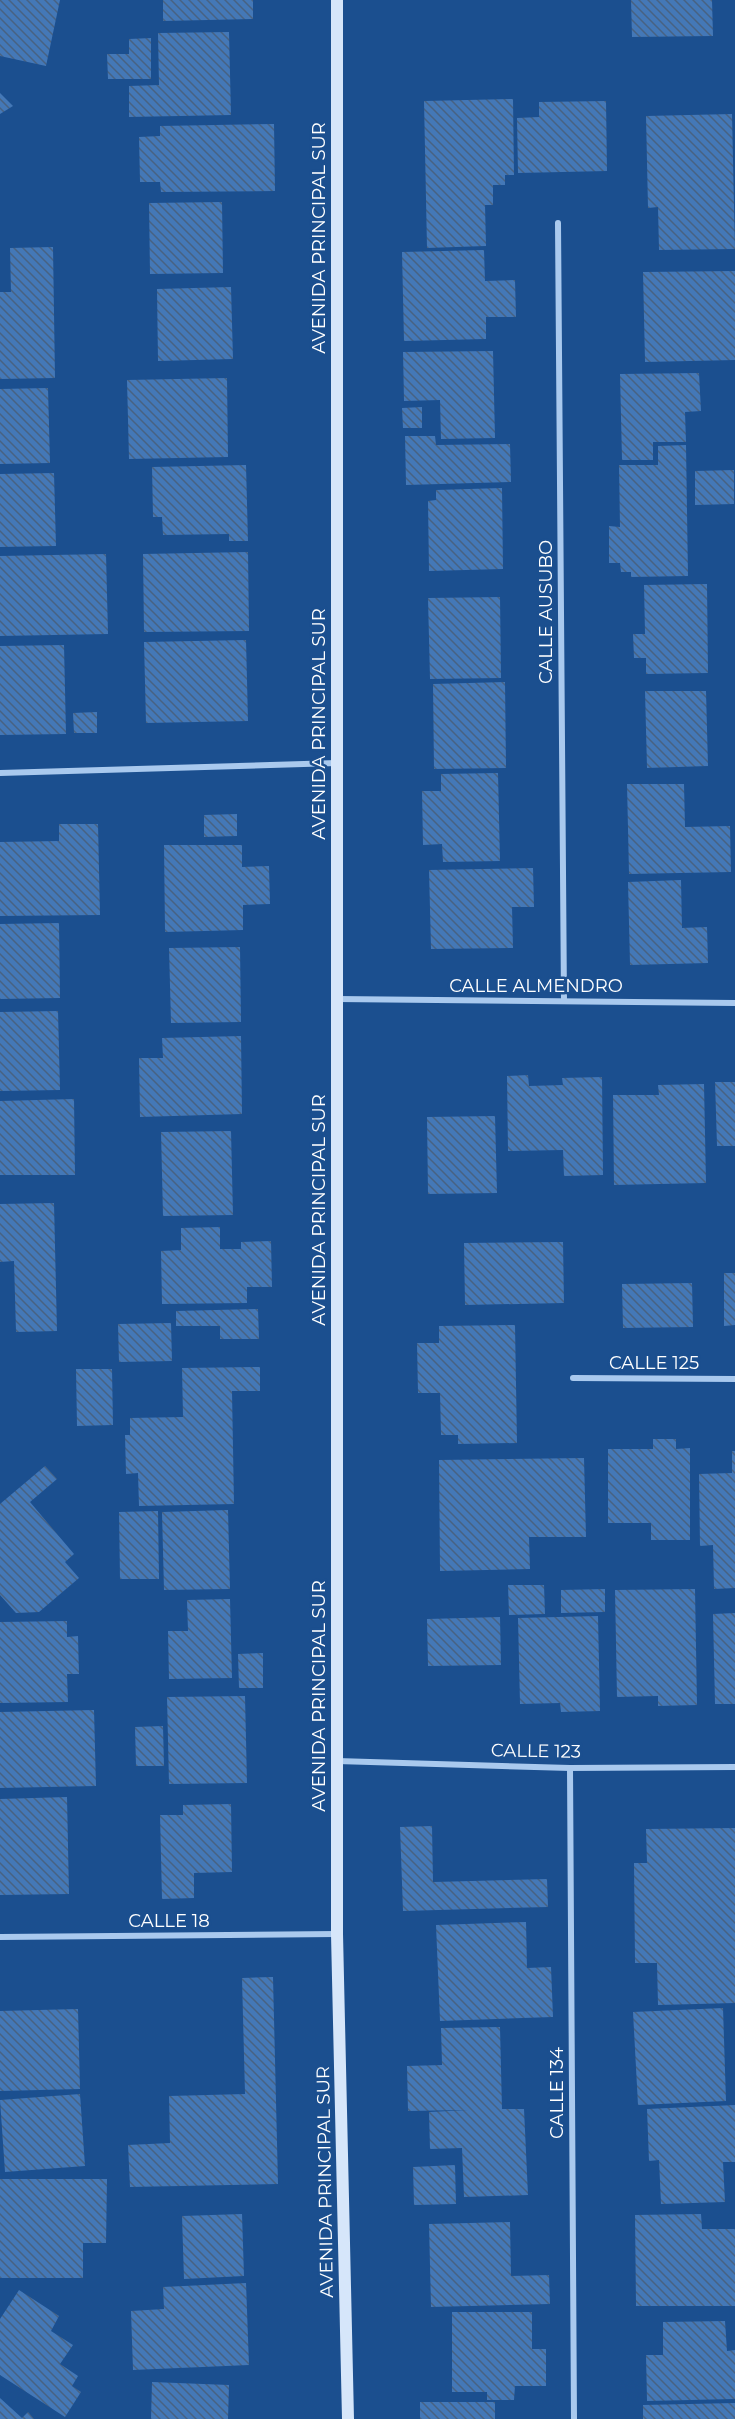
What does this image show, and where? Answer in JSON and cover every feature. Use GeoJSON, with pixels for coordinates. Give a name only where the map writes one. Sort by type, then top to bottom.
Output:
{"type":"FeatureCollection","features":[{"type":"Feature","properties":{"kind":"street","name":"AVENIDA PRINCIPAL SUR"},"geometry":{"type":"LineString","coordinates":[[337,0],[336,1761],[337,1934],[348,2419]]}},
{"type":"Feature","properties":{"kind":"street","name":"CALLE AUSUBO"},"geometry":{"type":"LineString","coordinates":[[558,223],[564,1001]]}},
{"type":"Feature","properties":{"kind":"street"},"geometry":{"type":"LineString","coordinates":[[0,772],[337,763]]}},
{"type":"Feature","properties":{"kind":"street","name":"CALLE ALMENDRO"},"geometry":{"type":"LineString","coordinates":[[337,999],[735,1003]]}},
{"type":"Feature","properties":{"kind":"street","name":"CALLE 125"},"geometry":{"type":"LineString","coordinates":[[573,1378],[735,1379]]}},
{"type":"Feature","properties":{"kind":"street","name":"CALLE 123"},"geometry":{"type":"LineString","coordinates":[[336,1761],[570,1768],[735,1767]]}},
{"type":"Feature","properties":{"kind":"street","name":"CALLE 134"},"geometry":{"type":"LineString","coordinates":[[570,1768],[574,2419]]}},
{"type":"Feature","properties":{"kind":"street","name":"CALLE 18"},"geometry":{"type":"LineString","coordinates":[[0,1937],[337,1934]]}},
{"type":"Feature","properties":{"kind":"building"},"geometry":{"type":"Polygon","coordinates":[[[0,0],[60,0],[46,66],[0,56],[0,0]]]}},
{"type":"Feature","properties":{"kind":"building"},"geometry":{"type":"Polygon","coordinates":[[[163,0],[253,0],[253,19],[163,21],[163,0]]]}},
{"type":"Feature","properties":{"kind":"building"},"geometry":{"type":"Polygon","coordinates":[[[631,0],[712,0],[713,36],[632,37],[631,0]]]}},
{"type":"Feature","properties":{"kind":"building"},"geometry":{"type":"Polygon","coordinates":[[[229,32],[231,115],[129,117],[129,86],[159,85],[158,33],[229,32]]]}},
{"type":"Feature","properties":{"kind":"building"},"geometry":{"type":"Polygon","coordinates":[[[151,38],[151,79],[108,79],[107,54],[129,54],[129,39],[151,38]]]}},
{"type":"Feature","properties":{"kind":"building"},"geometry":{"type":"Polygon","coordinates":[[[0,93],[13,106],[0,114],[0,93]]]}},
{"type":"Feature","properties":{"kind":"building"},"geometry":{"type":"Polygon","coordinates":[[[513,99],[514,175],[505,175],[505,185],[493,185],[493,205],[485,205],[486,246],[427,248],[424,101],[513,99]]]}},
{"type":"Feature","properties":{"kind":"building"},"geometry":{"type":"Polygon","coordinates":[[[606,101],[607,171],[518,173],[517,118],[539,117],[539,102],[606,101]]]}},
{"type":"Feature","properties":{"kind":"building"},"geometry":{"type":"Polygon","coordinates":[[[732,114],[735,249],[659,250],[658,207],[648,208],[646,116],[732,114]]]}},
{"type":"Feature","properties":{"kind":"building"},"geometry":{"type":"Polygon","coordinates":[[[274,124],[275,191],[161,192],[160,182],[140,182],[139,137],[160,136],[160,126],[274,124]]]}},
{"type":"Feature","properties":{"kind":"building"},"geometry":{"type":"Polygon","coordinates":[[[222,202],[223,273],[150,274],[149,203],[222,202]]]}},
{"type":"Feature","properties":{"kind":"building"},"geometry":{"type":"Polygon","coordinates":[[[53,247],[55,378],[0,379],[0,292],[11,292],[10,248],[53,247]]]}},
{"type":"Feature","properties":{"kind":"building"},"geometry":{"type":"Polygon","coordinates":[[[484,250],[485,281],[515,280],[516,317],[486,317],[486,339],[404,341],[402,252],[484,250]]]}},
{"type":"Feature","properties":{"kind":"building"},"geometry":{"type":"Polygon","coordinates":[[[735,271],[735,360],[645,362],[643,272],[735,271]]]}},
{"type":"Feature","properties":{"kind":"building"},"geometry":{"type":"Polygon","coordinates":[[[231,287],[233,359],[158,361],[157,289],[231,287]]]}},
{"type":"Feature","properties":{"kind":"building"},"geometry":{"type":"Polygon","coordinates":[[[493,351],[495,438],[441,439],[440,400],[404,401],[403,352],[493,351]]]}},
{"type":"Feature","properties":{"kind":"building"},"geometry":{"type":"Polygon","coordinates":[[[699,373],[701,411],[685,412],[686,442],[653,442],[653,460],[622,460],[620,374],[699,373]]]}},
{"type":"Feature","properties":{"kind":"building"},"geometry":{"type":"Polygon","coordinates":[[[227,378],[228,457],[129,459],[127,380],[227,378]]]}},
{"type":"Feature","properties":{"kind":"building"},"geometry":{"type":"Polygon","coordinates":[[[48,388],[50,463],[0,464],[0,389],[48,388]]]}},
{"type":"Feature","properties":{"kind":"building"},"geometry":{"type":"Polygon","coordinates":[[[422,407],[422,428],[403,428],[402,408],[422,407]]]}},
{"type":"Feature","properties":{"kind":"building"},"geometry":{"type":"Polygon","coordinates":[[[405,436],[435,436],[436,445],[510,444],[511,482],[406,485],[405,436]]]}},
{"type":"Feature","properties":{"kind":"building"},"geometry":{"type":"Polygon","coordinates":[[[686,445],[688,576],[631,577],[631,572],[621,572],[620,563],[609,563],[609,526],[620,527],[619,465],[658,465],[658,446],[686,445]]]}},
{"type":"Feature","properties":{"kind":"building"},"geometry":{"type":"Polygon","coordinates":[[[246,465],[248,541],[229,541],[229,534],[163,535],[162,517],[153,517],[152,467],[246,465]]]}},
{"type":"Feature","properties":{"kind":"building"},"geometry":{"type":"Polygon","coordinates":[[[734,470],[734,504],[695,505],[695,471],[734,470]]]}},
{"type":"Feature","properties":{"kind":"building"},"geometry":{"type":"Polygon","coordinates":[[[54,473],[56,546],[0,547],[0,474],[54,473]]]}},
{"type":"Feature","properties":{"kind":"building"},"geometry":{"type":"Polygon","coordinates":[[[502,488],[503,569],[429,571],[428,501],[436,500],[436,490],[502,488]]]}},
{"type":"Feature","properties":{"kind":"building"},"geometry":{"type":"Polygon","coordinates":[[[248,552],[249,631],[144,632],[143,554],[248,552]]]}},
{"type":"Feature","properties":{"kind":"building"},"geometry":{"type":"Polygon","coordinates":[[[106,554],[108,634],[0,636],[0,556],[106,554]]]}},
{"type":"Feature","properties":{"kind":"building"},"geometry":{"type":"Polygon","coordinates":[[[707,584],[708,673],[646,674],[646,658],[634,658],[633,634],[645,634],[644,585],[707,584]]]}},
{"type":"Feature","properties":{"kind":"building"},"geometry":{"type":"Polygon","coordinates":[[[500,597],[501,678],[430,679],[428,598],[500,597]]]}},
{"type":"Feature","properties":{"kind":"building"},"geometry":{"type":"Polygon","coordinates":[[[246,640],[248,721],[146,723],[144,642],[246,640]]]}},
{"type":"Feature","properties":{"kind":"building"},"geometry":{"type":"Polygon","coordinates":[[[64,645],[66,734],[0,735],[0,646],[64,645]]]}},
{"type":"Feature","properties":{"kind":"building"},"geometry":{"type":"Polygon","coordinates":[[[505,682],[506,768],[434,769],[433,684],[505,682]]]}},
{"type":"Feature","properties":{"kind":"building"},"geometry":{"type":"Polygon","coordinates":[[[645,691],[706,691],[708,766],[647,768],[645,691]]]}},
{"type":"Feature","properties":{"kind":"building"},"geometry":{"type":"Polygon","coordinates":[[[97,712],[97,733],[74,733],[73,713],[97,712]]]}},
{"type":"Feature","properties":{"kind":"building"},"geometry":{"type":"Polygon","coordinates":[[[498,773],[500,861],[443,862],[442,844],[423,845],[422,791],[441,791],[441,774],[498,773]]]}},
{"type":"Feature","properties":{"kind":"building"},"geometry":{"type":"Polygon","coordinates":[[[627,784],[684,784],[685,827],[730,826],[731,872],[629,874],[627,784]]]}},
{"type":"Feature","properties":{"kind":"building"},"geometry":{"type":"Polygon","coordinates":[[[237,814],[237,836],[204,837],[204,815],[237,814]]]}},
{"type":"Feature","properties":{"kind":"building"},"geometry":{"type":"Polygon","coordinates":[[[59,824],[98,824],[100,915],[0,916],[0,842],[59,841],[59,824]]]}},
{"type":"Feature","properties":{"kind":"building"},"geometry":{"type":"Polygon","coordinates":[[[164,845],[242,845],[242,867],[269,866],[270,904],[243,905],[243,930],[165,932],[164,845]]]}},
{"type":"Feature","properties":{"kind":"building"},"geometry":{"type":"Polygon","coordinates":[[[533,868],[534,907],[512,907],[513,948],[431,949],[429,870],[533,868]]]}},
{"type":"Feature","properties":{"kind":"building"},"geometry":{"type":"Polygon","coordinates":[[[681,880],[682,928],[707,927],[708,963],[630,965],[628,882],[681,880]]]}},
{"type":"Feature","properties":{"kind":"building"},"geometry":{"type":"Polygon","coordinates":[[[59,923],[60,998],[0,999],[0,924],[59,923]]]}},
{"type":"Feature","properties":{"kind":"building"},"geometry":{"type":"Polygon","coordinates":[[[240,947],[241,1022],[171,1023],[169,948],[240,947]]]}},
{"type":"Feature","properties":{"kind":"building"},"geometry":{"type":"Polygon","coordinates":[[[58,1011],[60,1090],[0,1091],[0,1012],[58,1011]]]}},
{"type":"Feature","properties":{"kind":"building"},"geometry":{"type":"Polygon","coordinates":[[[241,1036],[242,1114],[140,1117],[139,1058],[163,1058],[162,1038],[241,1036]]]}},
{"type":"Feature","properties":{"kind":"building"},"geometry":{"type":"Polygon","coordinates":[[[528,1075],[529,1086],[563,1085],[562,1078],[602,1077],[603,1175],[564,1176],[563,1150],[508,1151],[507,1076],[528,1075]]]}},
{"type":"Feature","properties":{"kind":"building"},"geometry":{"type":"Polygon","coordinates":[[[715,1082],[735,1082],[735,1146],[717,1146],[715,1082]]]}},
{"type":"Feature","properties":{"kind":"building"},"geometry":{"type":"Polygon","coordinates":[[[704,1084],[706,1183],[614,1185],[613,1095],[659,1095],[658,1085],[704,1084]]]}},
{"type":"Feature","properties":{"kind":"building"},"geometry":{"type":"Polygon","coordinates":[[[74,1099],[75,1175],[0,1175],[0,1101],[74,1099]]]}},
{"type":"Feature","properties":{"kind":"building"},"geometry":{"type":"Polygon","coordinates":[[[495,1116],[497,1193],[428,1194],[427,1117],[495,1116]]]}},
{"type":"Feature","properties":{"kind":"building"},"geometry":{"type":"Polygon","coordinates":[[[231,1131],[233,1215],[163,1216],[161,1132],[231,1131]]]}},
{"type":"Feature","properties":{"kind":"building"},"geometry":{"type":"Polygon","coordinates":[[[54,1203],[57,1331],[16,1332],[14,1261],[0,1262],[0,1204],[54,1203]]]}},
{"type":"Feature","properties":{"kind":"building"},"geometry":{"type":"Polygon","coordinates":[[[220,1227],[220,1249],[241,1249],[241,1242],[271,1241],[272,1287],[247,1287],[247,1303],[162,1304],[161,1251],[181,1250],[181,1228],[220,1227]]]}},
{"type":"Feature","properties":{"kind":"building"},"geometry":{"type":"Polygon","coordinates":[[[563,1242],[564,1303],[465,1305],[464,1243],[563,1242]]]}},
{"type":"Feature","properties":{"kind":"building"},"geometry":{"type":"Polygon","coordinates":[[[724,1273],[735,1273],[735,1325],[724,1326],[724,1273]]]}},
{"type":"Feature","properties":{"kind":"building"},"geometry":{"type":"Polygon","coordinates":[[[692,1283],[693,1327],[623,1328],[622,1284],[692,1283]]]}},
{"type":"Feature","properties":{"kind":"building"},"geometry":{"type":"Polygon","coordinates":[[[258,1309],[259,1339],[220,1339],[220,1326],[176,1326],[176,1311],[258,1309]]]}},
{"type":"Feature","properties":{"kind":"building"},"geometry":{"type":"Polygon","coordinates":[[[171,1323],[172,1361],[119,1362],[118,1324],[171,1323]]]}},
{"type":"Feature","properties":{"kind":"building"},"geometry":{"type":"Polygon","coordinates":[[[515,1325],[517,1443],[458,1444],[458,1435],[441,1435],[440,1393],[418,1393],[417,1343],[439,1343],[439,1326],[515,1325]]]}},
{"type":"Feature","properties":{"kind":"building"},"geometry":{"type":"Polygon","coordinates":[[[260,1367],[260,1391],[232,1391],[234,1504],[139,1506],[138,1473],[126,1474],[125,1435],[130,1435],[130,1418],[183,1417],[182,1368],[260,1367]]]}},
{"type":"Feature","properties":{"kind":"building"},"geometry":{"type":"Polygon","coordinates":[[[76,1369],[112,1369],[113,1425],[77,1426],[76,1369]]]}},
{"type":"Feature","properties":{"kind":"building"},"geometry":{"type":"Polygon","coordinates":[[[653,1439],[676,1439],[676,1449],[690,1448],[690,1540],[651,1540],[651,1523],[608,1523],[608,1449],[653,1449],[653,1439]]]}},
{"type":"Feature","properties":{"kind":"building"},"geometry":{"type":"Polygon","coordinates":[[[732,1451],[735,1451],[735,1588],[714,1589],[713,1545],[700,1546],[699,1474],[732,1473],[732,1451]]]}},
{"type":"Feature","properties":{"kind":"building"},"geometry":{"type":"Polygon","coordinates":[[[584,1458],[586,1537],[529,1537],[530,1569],[440,1571],[439,1460],[584,1458]]]}},
{"type":"Feature","properties":{"kind":"building"},"geometry":{"type":"Polygon","coordinates":[[[45,1466],[57,1479],[30,1502],[74,1554],[65,1562],[79,1578],[39,1612],[16,1613],[0,1595],[0,1504],[45,1466]]]}},
{"type":"Feature","properties":{"kind":"building"},"geometry":{"type":"Polygon","coordinates":[[[228,1510],[230,1589],[164,1590],[162,1512],[228,1510]]]}},
{"type":"Feature","properties":{"kind":"building"},"geometry":{"type":"Polygon","coordinates":[[[158,1511],[159,1579],[120,1579],[119,1512],[158,1511]]]}},
{"type":"Feature","properties":{"kind":"building"},"geometry":{"type":"Polygon","coordinates":[[[508,1585],[544,1585],[545,1614],[509,1615],[508,1585]]]}},
{"type":"Feature","properties":{"kind":"building"},"geometry":{"type":"Polygon","coordinates":[[[605,1589],[605,1612],[561,1613],[561,1590],[605,1589]]]}},
{"type":"Feature","properties":{"kind":"building"},"geometry":{"type":"Polygon","coordinates":[[[695,1589],[697,1705],[658,1706],[658,1696],[617,1697],[615,1590],[695,1589]]]}},
{"type":"Feature","properties":{"kind":"building"},"geometry":{"type":"Polygon","coordinates":[[[230,1599],[232,1678],[169,1679],[168,1631],[188,1631],[187,1600],[230,1599]]]}},
{"type":"Feature","properties":{"kind":"building"},"geometry":{"type":"Polygon","coordinates":[[[735,1613],[735,1704],[715,1704],[713,1614],[735,1613]]]}},
{"type":"Feature","properties":{"kind":"building"},"geometry":{"type":"Polygon","coordinates":[[[598,1616],[600,1711],[561,1712],[560,1703],[520,1704],[518,1618],[598,1616]]]}},
{"type":"Feature","properties":{"kind":"building"},"geometry":{"type":"Polygon","coordinates":[[[500,1617],[501,1665],[428,1666],[427,1619],[500,1617]]]}},
{"type":"Feature","properties":{"kind":"building"},"geometry":{"type":"Polygon","coordinates":[[[67,1621],[67,1637],[78,1636],[79,1674],[67,1674],[68,1702],[0,1703],[0,1622],[67,1621]]]}},
{"type":"Feature","properties":{"kind":"building"},"geometry":{"type":"Polygon","coordinates":[[[263,1653],[263,1688],[239,1688],[238,1654],[263,1653]]]}},
{"type":"Feature","properties":{"kind":"building"},"geometry":{"type":"Polygon","coordinates":[[[245,1696],[247,1783],[169,1784],[167,1697],[245,1696]]]}},
{"type":"Feature","properties":{"kind":"building"},"geometry":{"type":"Polygon","coordinates":[[[94,1710],[96,1786],[0,1788],[0,1712],[94,1710]]]}},
{"type":"Feature","properties":{"kind":"building"},"geometry":{"type":"Polygon","coordinates":[[[163,1726],[164,1766],[136,1766],[135,1727],[163,1726]]]}},
{"type":"Feature","properties":{"kind":"building"},"geometry":{"type":"Polygon","coordinates":[[[67,1797],[69,1894],[0,1895],[0,1799],[67,1797]]]}},
{"type":"Feature","properties":{"kind":"building"},"geometry":{"type":"Polygon","coordinates":[[[231,1804],[232,1872],[194,1873],[194,1898],[162,1899],[160,1815],[183,1815],[183,1805],[231,1804]]]}},
{"type":"Feature","properties":{"kind":"building"},"geometry":{"type":"Polygon","coordinates":[[[432,1826],[433,1882],[547,1879],[548,1907],[403,1911],[400,1827],[432,1826]]]}},
{"type":"Feature","properties":{"kind":"building"},"geometry":{"type":"Polygon","coordinates":[[[735,1828],[735,2003],[658,2005],[657,1963],[635,1963],[634,1863],[647,1863],[646,1829],[735,1828]]]}},
{"type":"Feature","properties":{"kind":"building"},"geometry":{"type":"Polygon","coordinates":[[[526,1922],[527,1968],[551,1967],[553,2017],[440,2021],[436,1925],[526,1922]]]}},
{"type":"Feature","properties":{"kind":"building"},"geometry":{"type":"Polygon","coordinates":[[[273,1977],[278,2184],[130,2187],[128,2145],[170,2143],[169,2096],[245,2094],[242,1978],[273,1977]]]}},
{"type":"Feature","properties":{"kind":"building"},"geometry":{"type":"Polygon","coordinates":[[[723,2008],[726,2101],[638,2105],[633,2012],[723,2008]]]}},
{"type":"Feature","properties":{"kind":"building"},"geometry":{"type":"Polygon","coordinates":[[[78,2009],[80,2089],[0,2091],[0,2011],[78,2009]]]}},
{"type":"Feature","properties":{"kind":"building"},"geometry":{"type":"Polygon","coordinates":[[[500,2027],[502,2109],[524,2109],[528,2195],[464,2197],[462,2148],[430,2149],[429,2112],[468,2110],[408,2111],[407,2066],[442,2065],[441,2028],[500,2027]]]}},
{"type":"Feature","properties":{"kind":"building"},"geometry":{"type":"Polygon","coordinates":[[[80,2094],[85,2166],[5,2172],[0,2100],[80,2094]]]}},
{"type":"Feature","properties":{"kind":"building"},"geometry":{"type":"Polygon","coordinates":[[[735,2105],[735,2162],[723,2162],[725,2202],[661,2204],[659,2160],[649,2161],[647,2109],[735,2105]]]}},
{"type":"Feature","properties":{"kind":"building"},"geometry":{"type":"Polygon","coordinates":[[[455,2165],[456,2204],[414,2205],[413,2167],[455,2165]]]}},
{"type":"Feature","properties":{"kind":"building"},"geometry":{"type":"Polygon","coordinates":[[[0,2179],[107,2179],[106,2243],[83,2243],[83,2278],[0,2278],[0,2179]]]}},
{"type":"Feature","properties":{"kind":"building"},"geometry":{"type":"Polygon","coordinates":[[[242,2214],[244,2276],[184,2279],[182,2216],[242,2214]]]}},
{"type":"Feature","properties":{"kind":"building"},"geometry":{"type":"Polygon","coordinates":[[[701,2214],[702,2229],[735,2229],[735,2306],[636,2306],[635,2215],[701,2214]]]}},
{"type":"Feature","properties":{"kind":"building"},"geometry":{"type":"Polygon","coordinates":[[[510,2222],[511,2276],[549,2275],[550,2304],[431,2307],[429,2224],[510,2222]]]}},
{"type":"Feature","properties":{"kind":"building"},"geometry":{"type":"Polygon","coordinates":[[[246,2283],[249,2365],[133,2370],[131,2311],[164,2309],[163,2287],[246,2283]]]}},
{"type":"Feature","properties":{"kind":"building"},"geometry":{"type":"Polygon","coordinates":[[[19,2290],[59,2316],[51,2331],[73,2345],[60,2364],[78,2376],[72,2386],[81,2392],[65,2417],[0,2375],[0,2319],[19,2290]]]}},
{"type":"Feature","properties":{"kind":"building"},"geometry":{"type":"Polygon","coordinates":[[[452,2312],[532,2312],[532,2349],[546,2349],[546,2386],[515,2386],[514,2400],[487,2400],[487,2392],[452,2392],[452,2312]]]}},
{"type":"Feature","properties":{"kind":"building"},"geometry":{"type":"Polygon","coordinates":[[[725,2321],[727,2351],[735,2350],[735,2399],[647,2401],[646,2355],[663,2355],[663,2322],[725,2321]]]}},
{"type":"Feature","properties":{"kind":"building"},"geometry":{"type":"Polygon","coordinates":[[[152,2382],[229,2385],[228,2419],[151,2419],[152,2382]]]}},
{"type":"Feature","properties":{"kind":"building"},"geometry":{"type":"Polygon","coordinates":[[[0,2398],[22,2418],[28,2412],[34,2419],[0,2419],[0,2398]]]}},
{"type":"Feature","properties":{"kind":"building"},"geometry":{"type":"Polygon","coordinates":[[[420,2402],[495,2402],[495,2419],[420,2419],[420,2402]]]}},
{"type":"Feature","properties":{"kind":"building"},"geometry":{"type":"Polygon","coordinates":[[[735,2403],[735,2419],[643,2419],[643,2405],[735,2403]]]}}]}
